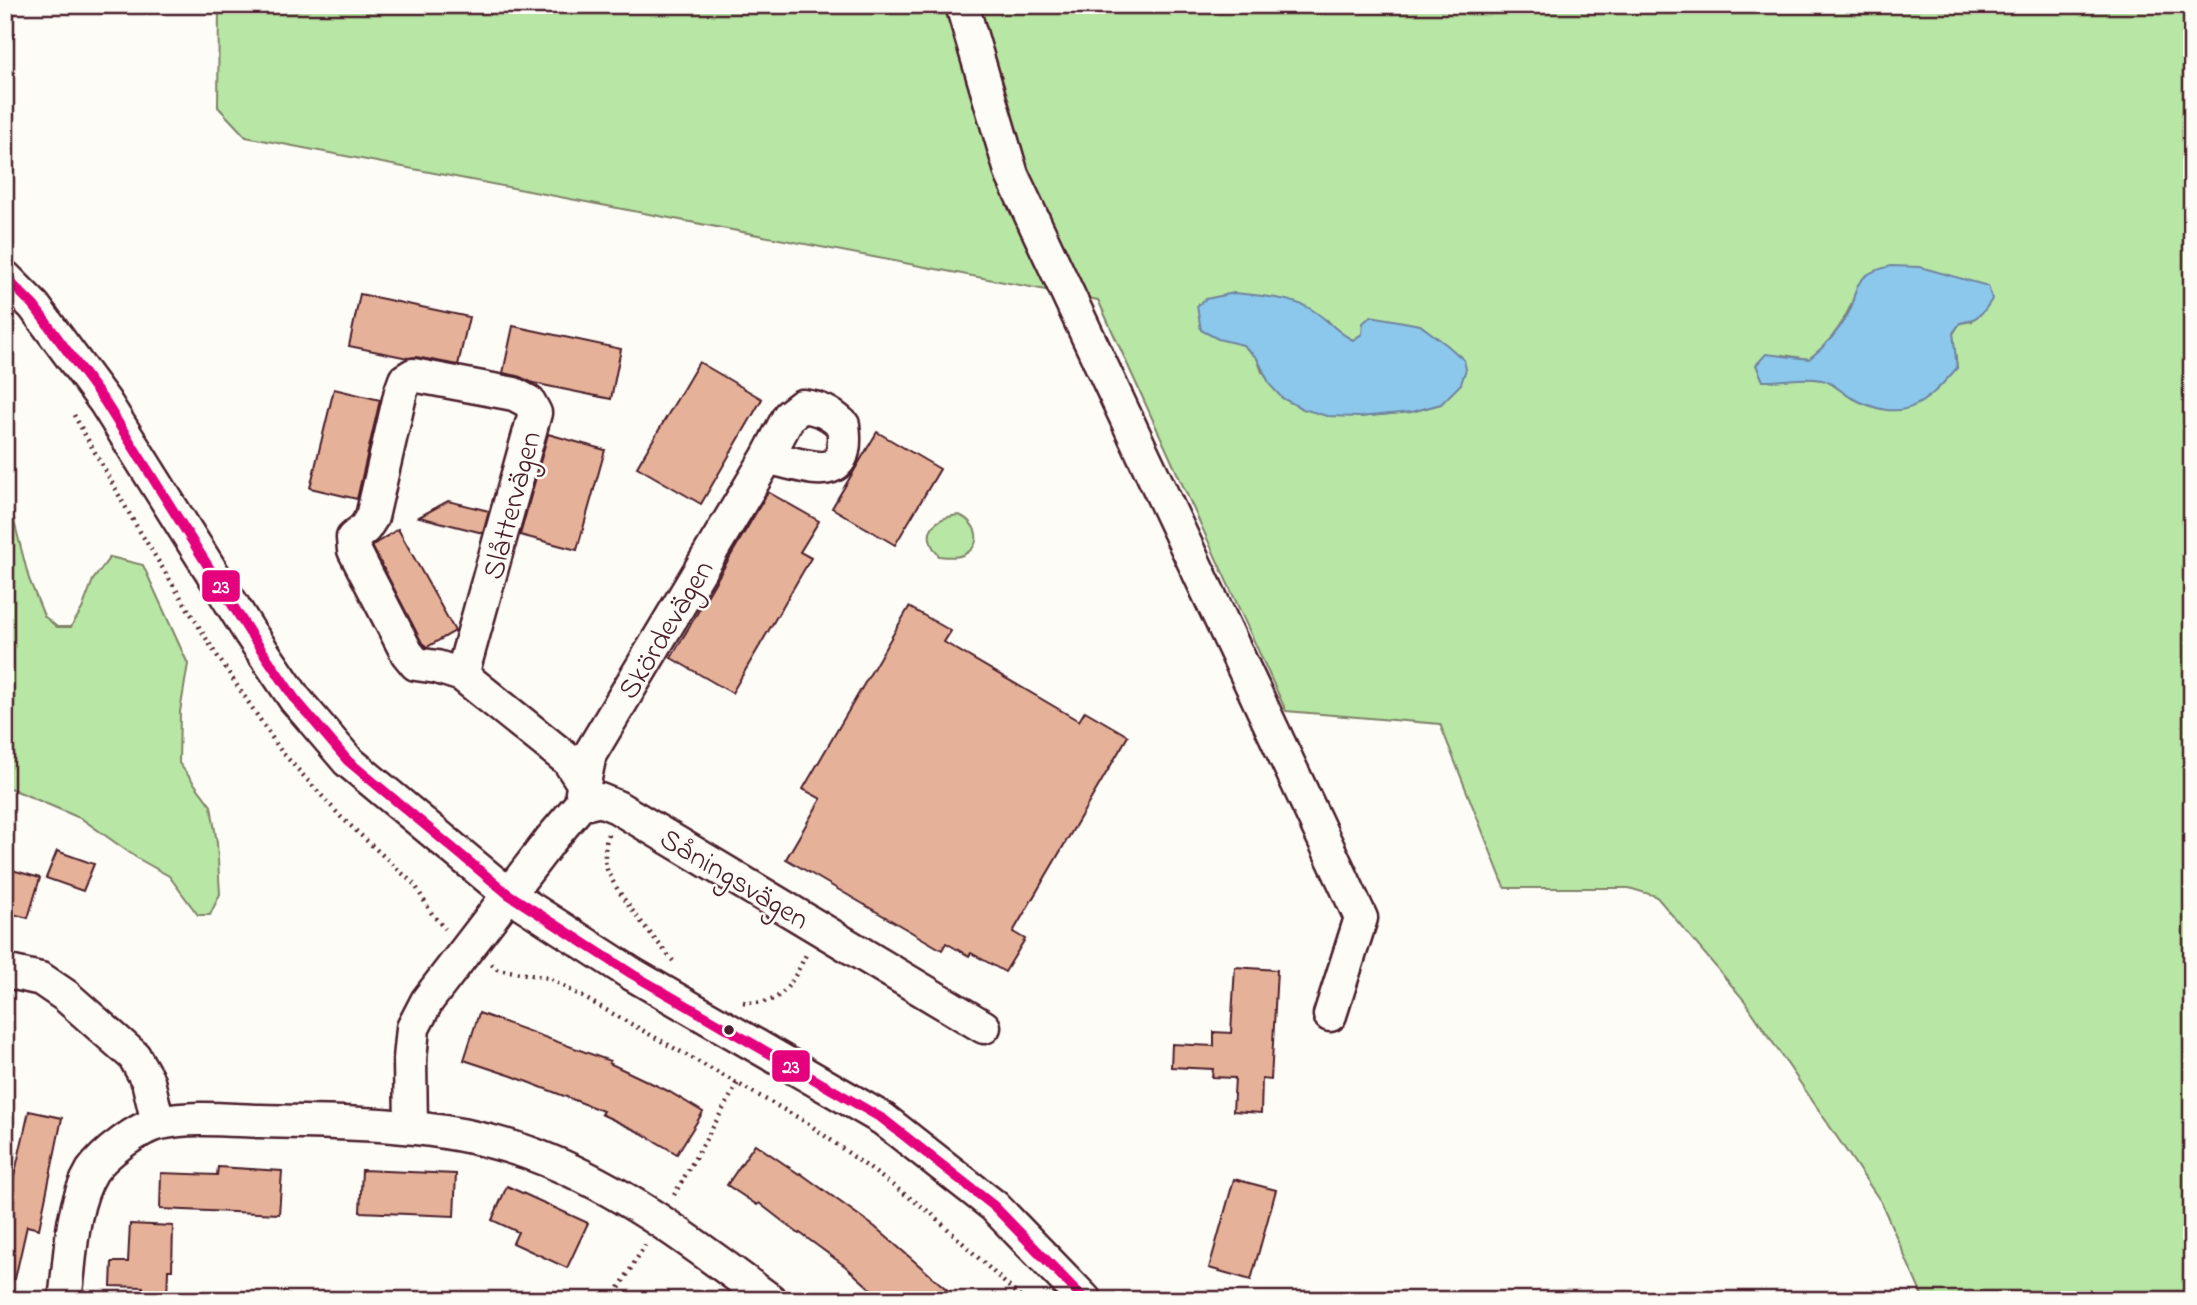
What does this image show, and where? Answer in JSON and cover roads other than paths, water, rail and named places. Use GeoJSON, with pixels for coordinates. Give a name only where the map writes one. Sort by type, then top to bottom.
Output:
{"type":"FeatureCollection","features":[{"type":"Feature","properties":{"kind":"street"},"geometry":{"type":"LineString","coordinates":[[962,5],[1012,175],[1361,918],[1330,1015]]}},
{"type":"Feature","properties":{"kind":"street"},"geometry":{"type":"LineString","coordinates":[[5,277],[34,306],[105,402],[250,633],[295,699],[348,761],[508,894],[632,974],[884,1119],[994,1206],[1085,1300]]}},
{"type":"Feature","properties":{"kind":"street","name":"Slåttervägen"},"geometry":{"type":"LineString","coordinates":[[462,675],[490,583],[535,413],[529,402],[514,394],[414,375],[405,380],[401,391],[372,517],[365,528],[353,538],[354,550],[407,653],[416,664],[462,675],[568,760],[582,794]]}},
{"type":"Feature","properties":{"kind":"street","name":"Skördevägen"},"geometry":{"type":"LineString","coordinates":[[582,794],[590,754],[767,458]]}},
{"type":"Feature","properties":{"kind":"street"},"geometry":{"type":"LineString","coordinates":[[411,1127],[410,1059],[413,1028],[427,1001],[582,794]]}},
{"type":"Feature","properties":{"kind":"street","name":"Såningsvägen"},"geometry":{"type":"LineString","coordinates":[[582,794],[617,807],[984,1027]]}},
{"type":"Feature","properties":{"kind":"street"},"geometry":{"type":"LineString","coordinates":[[5,971],[41,979],[66,996],[134,1056],[148,1081],[158,1123]]}},
{"type":"Feature","properties":{"kind":"street"},"geometry":{"type":"LineString","coordinates":[[65,1300],[78,1206],[93,1171],[116,1145],[158,1123],[224,1120],[411,1127],[455,1132],[492,1141],[548,1160],[615,1193],[673,1229],[770,1300]]}},
{"type":"Feature","properties":{"kind":"water"},"geometry":{"type":"Polygon","coordinates":[[[1891,266],[1920,267],[1988,286],[1992,299],[1986,308],[1975,318],[1960,323],[1953,333],[1957,368],[1933,393],[1910,408],[1897,410],[1868,405],[1822,380],[1763,381],[1756,365],[1766,354],[1809,359],[1841,326],[1851,309],[1855,291],[1864,277],[1891,266]]]}},
{"type":"Feature","properties":{"kind":"water"},"geometry":{"type":"Polygon","coordinates":[[[1234,293],[1301,305],[1353,340],[1362,334],[1363,323],[1371,316],[1420,325],[1464,360],[1466,369],[1461,384],[1441,404],[1411,412],[1359,417],[1327,416],[1303,409],[1282,398],[1270,385],[1257,358],[1243,345],[1218,339],[1201,330],[1197,306],[1206,299],[1234,293]]]}}]}
